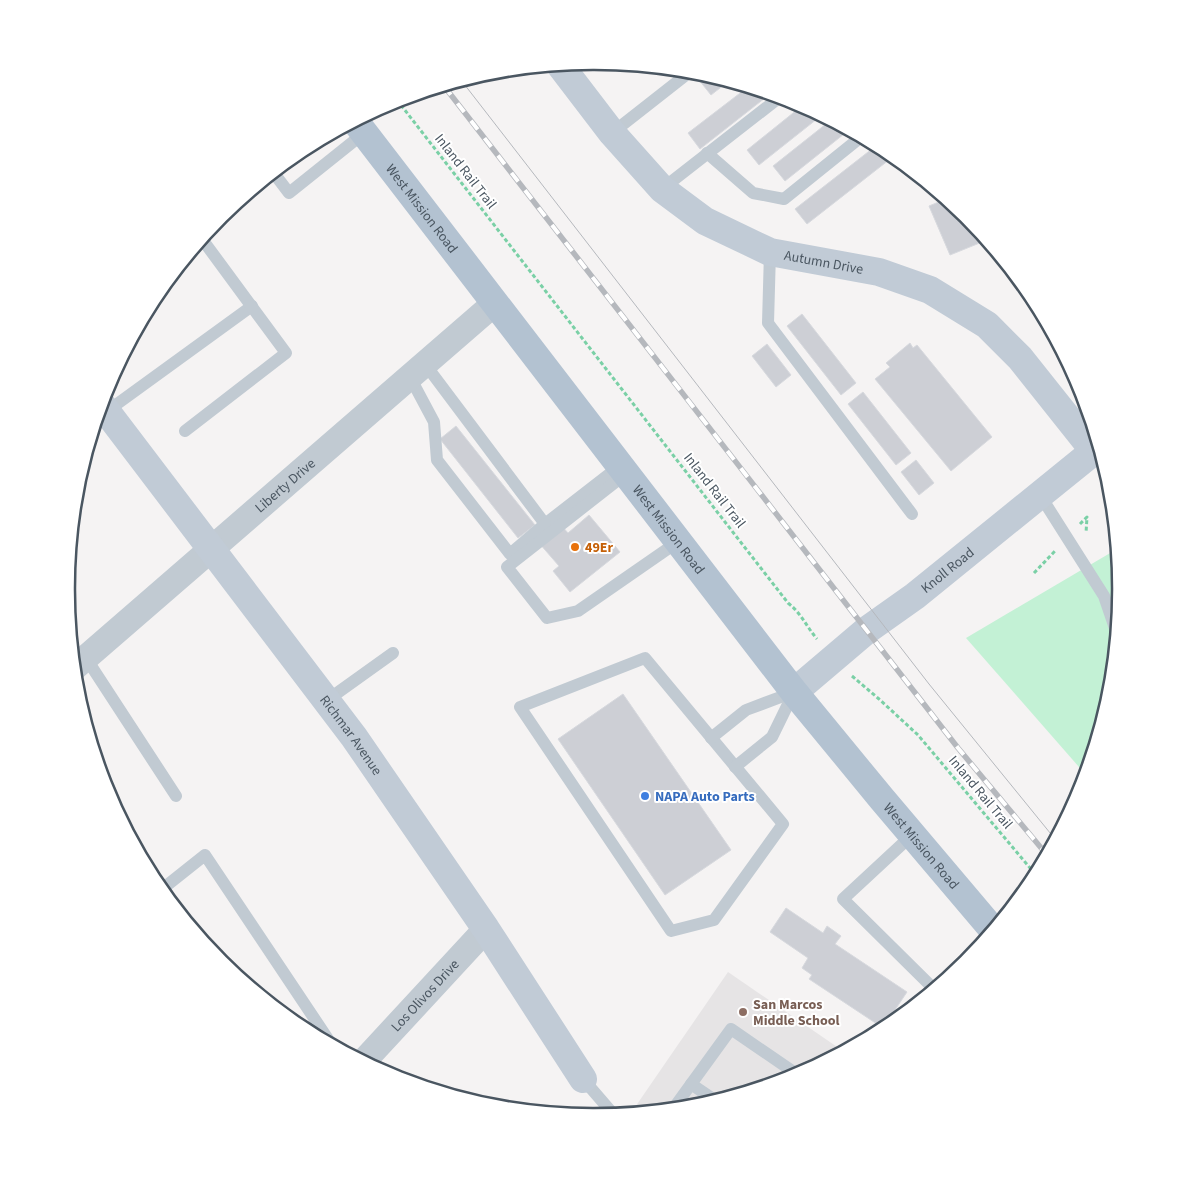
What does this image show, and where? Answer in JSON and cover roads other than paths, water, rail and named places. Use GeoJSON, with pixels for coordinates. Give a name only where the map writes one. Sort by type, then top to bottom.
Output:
{"type":"FeatureCollection","features":[{"type":"Feature","properties":{"kind":"main road","name":"West Mission Road"},"geometry":{"type":"LineString","coordinates":[[360,127],[794,692],[989,925]]}},
{"type":"Feature","properties":{"kind":"street","name":"Autumn Drive"},"geometry":{"type":"LineString","coordinates":[[565,71],[612,133],[662,189],[704,221],[770,252],[879,272],[930,290],[986,325],[1020,358],[1092,444]]}},
{"type":"Feature","properties":{"kind":"street","name":"Liberty Drive"},"geometry":{"type":"LineString","coordinates":[[80,663],[495,303]]}},
{"type":"Feature","properties":{"kind":"street","name":"Richmar Avenue"},"geometry":{"type":"LineString","coordinates":[[106,411],[354,737],[486,929],[583,1079]]}},
{"type":"Feature","properties":{"kind":"street","name":"Knoll Road"},"geometry":{"type":"LineString","coordinates":[[794,692],[879,620],[915,596],[1094,451]]}},
{"type":"Feature","properties":{"kind":"street","name":"Los Olivos Drive"},"geometry":{"type":"LineString","coordinates":[[369,1056],[486,929]]}},
{"type":"Feature","properties":{"kind":"lane"},"geometry":{"type":"LineString","coordinates":[[612,133],[682,78]]}},
{"type":"Feature","properties":{"kind":"lane"},"geometry":{"type":"LineString","coordinates":[[662,189],[773,103]]}},
{"type":"Feature","properties":{"kind":"lane"},"geometry":{"type":"LineString","coordinates":[[277,178],[289,193],[360,127]]}},
{"type":"Feature","properties":{"kind":"lane"},"geometry":{"type":"LineString","coordinates":[[707,153],[753,193],[784,199],[855,141]]}},
{"type":"Feature","properties":{"kind":"lane"},"geometry":{"type":"LineString","coordinates":[[185,431],[286,353],[206,244]]}},
{"type":"Feature","properties":{"kind":"lane"},"geometry":{"type":"LineString","coordinates":[[770,252],[768,324],[912,514]]}},
{"type":"Feature","properties":{"kind":"lane"},"geometry":{"type":"LineString","coordinates":[[108,405],[252,306]]}},
{"type":"Feature","properties":{"kind":"lane"},"geometry":{"type":"LineString","coordinates":[[417,370],[545,524]]}},
{"type":"Feature","properties":{"kind":"lane"},"geometry":{"type":"LineString","coordinates":[[417,370],[434,422],[437,460],[510,554],[545,524],[624,470]]}},
{"type":"Feature","properties":{"kind":"lane"},"geometry":{"type":"LineString","coordinates":[[624,470],[508,567],[547,618],[578,611],[679,541]]}},
{"type":"Feature","properties":{"kind":"lane"},"geometry":{"type":"LineString","coordinates":[[1040,495],[1104,596],[1111,617]]}},
{"type":"Feature","properties":{"kind":"lane"},"geometry":{"type":"LineString","coordinates":[[326,701],[392,653]]}},
{"type":"Feature","properties":{"kind":"lane"},"geometry":{"type":"LineString","coordinates":[[645,658],[734,767],[783,824],[714,920],[672,931],[520,707],[645,658]]}},
{"type":"Feature","properties":{"kind":"lane"},"geometry":{"type":"LineString","coordinates":[[80,663],[176,796]]}},
{"type":"Feature","properties":{"kind":"lane"},"geometry":{"type":"LineString","coordinates":[[711,738],[746,710],[794,692]]}},
{"type":"Feature","properties":{"kind":"lane"},"geometry":{"type":"LineString","coordinates":[[734,767],[772,737],[794,692]]}},
{"type":"Feature","properties":{"kind":"lane"},"geometry":{"type":"LineString","coordinates":[[912,835],[843,899],[929,984]]}},
{"type":"Feature","properties":{"kind":"lane"},"geometry":{"type":"LineString","coordinates":[[168,885],[205,855],[324,1032]]}},
{"type":"Feature","properties":{"kind":"lane"},"geometry":{"type":"LineString","coordinates":[[679,1101],[731,1029],[789,1069]]}},
{"type":"Feature","properties":{"kind":"lane"},"geometry":{"type":"LineString","coordinates":[[583,1079],[608,1108]]}},
{"type":"Feature","properties":{"kind":"lane"},"geometry":{"type":"LineString","coordinates":[[692,1084],[707,1095]]}},
{"type":"Feature","properties":{"kind":"tram line"},"geometry":{"type":"LineString","coordinates":[[466,86],[929,684],[1051,834]]}},
{"type":"Feature","properties":{"kind":"railway"},"geometry":{"type":"LineString","coordinates":[[448,91],[958,748],[1043,850]]}},
{"type":"Feature","properties":{"kind":"place","name":"49Er"},"geometry":{"type":"Point","coordinates":[575,547]}},
{"type":"Feature","properties":{"kind":"place","name":"NAPA Auto Parts"},"geometry":{"type":"Point","coordinates":[645,796]}},
{"type":"Feature","properties":{"kind":"place","name":"San Marcos Middle School"},"geometry":{"type":"Point","coordinates":[743,1012]}}]}
